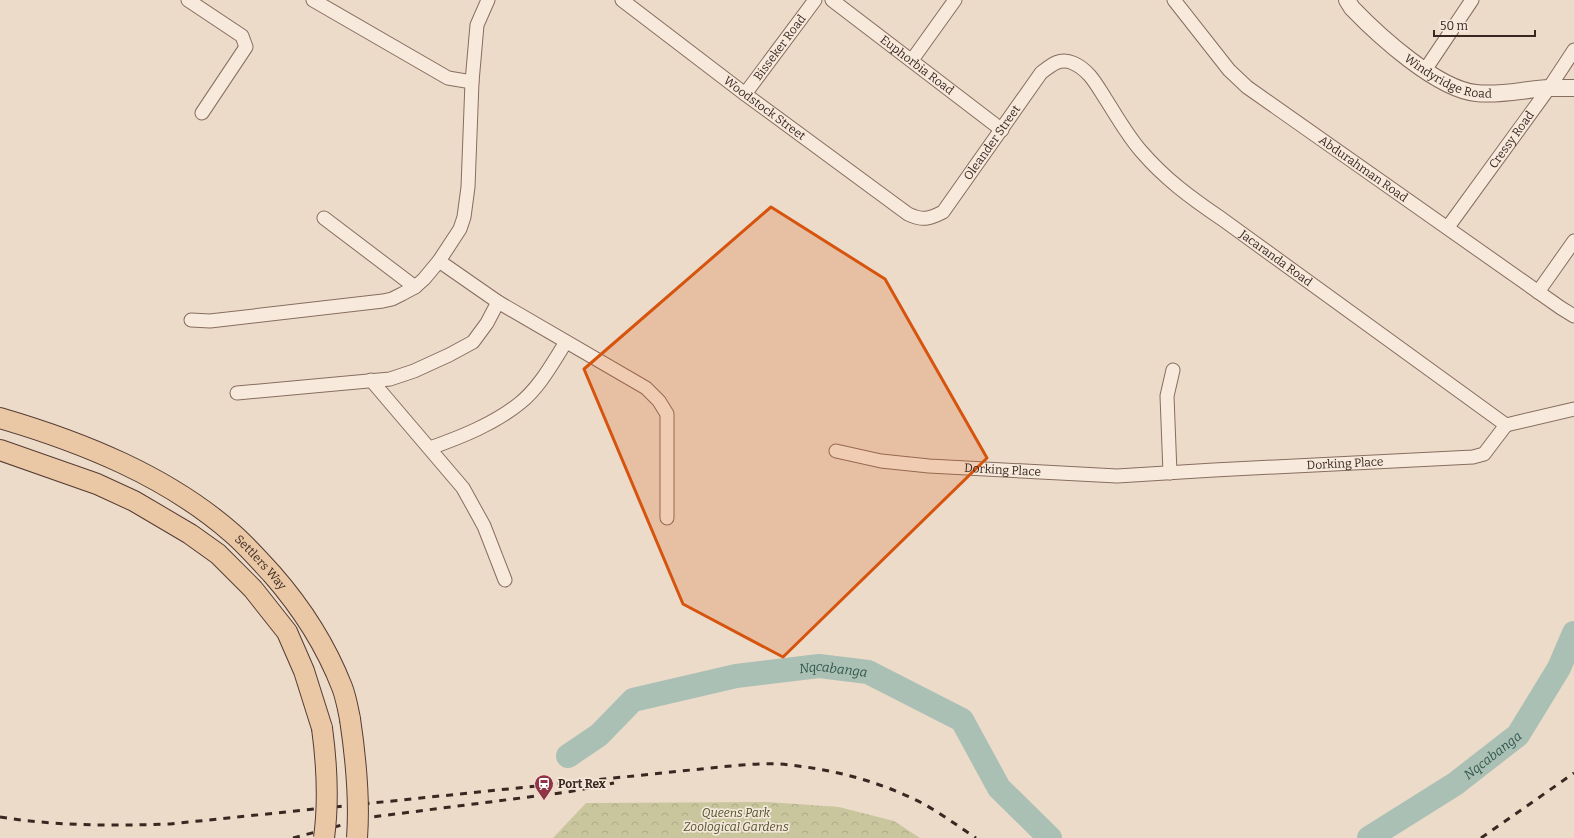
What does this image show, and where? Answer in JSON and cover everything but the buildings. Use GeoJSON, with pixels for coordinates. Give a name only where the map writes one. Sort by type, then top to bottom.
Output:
{"type":"FeatureCollection","features":[{"type":"Feature","properties":{"kind":"main road","name":"Settlers Way"},"geometry":{"type":"LineString","coordinates":[[0,418],[35,428],[72,442],[150,477],[179,494],[209,514],[233,533],[284,588],[305,616],[343,688],[350,719],[356,761],[359,795],[357,838]]}},
{"type":"Feature","properties":{"kind":"main road","name":"Settlers Way"},"geometry":{"type":"LineString","coordinates":[[0,450],[97,484],[134,501],[190,534],[218,554],[253,589],[286,632],[304,671],[322,728],[327,764],[327,795],[324,838]]}},
{"type":"Feature","properties":{"kind":"street"},"geometry":{"type":"LineString","coordinates":[[188,0],[242,36],[246,47],[202,113]]}},
{"type":"Feature","properties":{"kind":"street"},"geometry":{"type":"LineString","coordinates":[[312,0],[448,78],[472,82]]}},
{"type":"Feature","properties":{"kind":"street"},"geometry":{"type":"LineString","coordinates":[[191,320],[210,321],[376,302],[392,299],[415,287],[424,279],[439,261],[460,229],[464,217],[468,187],[472,82],[477,25],[488,0]]}},
{"type":"Feature","properties":{"kind":"street","name":"Woodstock Street"},"geometry":{"type":"LineString","coordinates":[[622,0],[745,94],[908,214]]}},
{"type":"Feature","properties":{"kind":"street","name":"Bisseker Road"},"geometry":{"type":"LineString","coordinates":[[745,94],[815,0]]}},
{"type":"Feature","properties":{"kind":"street","name":"Euphorbia Road"},"geometry":{"type":"LineString","coordinates":[[832,0],[1002,130]]}},
{"type":"Feature","properties":{"kind":"street"},"geometry":{"type":"LineString","coordinates":[[912,60],[955,0]]}},
{"type":"Feature","properties":{"kind":"street","name":"Abdurahman Road"},"geometry":{"type":"LineString","coordinates":[[1174,0],[1229,70],[1247,87],[1574,316]]}},
{"type":"Feature","properties":{"kind":"street","name":"Windyridge Road"},"geometry":{"type":"LineString","coordinates":[[1347,0],[1352,8],[1394,47],[1425,70],[1464,91],[1494,93],[1549,88],[1574,88]]}},
{"type":"Feature","properties":{"kind":"street"},"geometry":{"type":"LineString","coordinates":[[1425,70],[1472,0]]}},
{"type":"Feature","properties":{"kind":"street","name":"Cressy Road"},"geometry":{"type":"LineString","coordinates":[[1448,227],[1549,88],[1574,50]]}},
{"type":"Feature","properties":{"kind":"street","name":"Oleander Street"},"geometry":{"type":"LineString","coordinates":[[908,214],[919,219],[934,216],[943,212],[1041,73],[1056,62],[1066,60],[1073,63]]}},
{"type":"Feature","properties":{"kind":"street","name":"Jacaranda Road"},"geometry":{"type":"LineString","coordinates":[[1073,63],[1083,68],[1095,81],[1140,150],[1169,181],[1506,425]]}},
{"type":"Feature","properties":{"kind":"street"},"geometry":{"type":"LineString","coordinates":[[324,218],[415,287]]}},
{"type":"Feature","properties":{"kind":"street"},"geometry":{"type":"LineString","coordinates":[[1538,292],[1574,241]]}},
{"type":"Feature","properties":{"kind":"street"},"geometry":{"type":"LineString","coordinates":[[439,261],[498,302],[646,388],[659,401],[667,414],[667,518]]}},
{"type":"Feature","properties":{"kind":"street"},"geometry":{"type":"LineString","coordinates":[[237,393],[390,379],[414,371],[473,342],[487,323],[498,302]]}},
{"type":"Feature","properties":{"kind":"street"},"geometry":{"type":"LineString","coordinates":[[430,448],[463,436],[491,422],[521,403],[538,384],[566,342]]}},
{"type":"Feature","properties":{"kind":"street"},"geometry":{"type":"LineString","coordinates":[[1170,474],[1167,396],[1172,370]]}},
{"type":"Feature","properties":{"kind":"street"},"geometry":{"type":"LineString","coordinates":[[371,380],[463,488],[484,526],[505,580]]}},
{"type":"Feature","properties":{"kind":"street"},"geometry":{"type":"LineString","coordinates":[[1506,425],[1574,409]]}},
{"type":"Feature","properties":{"kind":"street","name":"Dorking Place"},"geometry":{"type":"LineString","coordinates":[[836,451],[881,461],[937,466],[1091,476],[1170,474],[1214,470],[1473,457],[1484,454],[1506,425]]}},
{"type":"Feature","properties":{"kind":"highlighted area"},"geometry":{"type":"Polygon","coordinates":[[[771,207],[885,279],[987,458],[783,657],[683,604],[584,369],[771,207]]]}},
{"type":"Feature","properties":{"kind":"green space","name":"Queens Park Zoological Gardens"},"geometry":{"type":"Polygon","coordinates":[[[768,802],[839,807],[894,821],[920,838],[553,838],[586,803],[768,802]]]}},
{"type":"Feature","properties":{"kind":"waterway","name":"Nqcabanga"},"geometry":{"type":"LineString","coordinates":[[1369,838],[1455,784],[1518,735],[1559,668],[1574,633]]}},
{"type":"Feature","properties":{"kind":"waterway","name":"Nqcabanga"},"geometry":{"type":"LineString","coordinates":[[568,756],[599,735],[633,700],[736,676],[819,666],[868,672],[962,720],[999,788],[1050,838]]}},
{"type":"Feature","properties":{"kind":"railway"},"geometry":{"type":"LineString","coordinates":[[0,817],[85,825],[170,824],[720,767],[773,764],[824,770],[858,778],[891,789],[922,803],[976,838]]}},
{"type":"Feature","properties":{"kind":"railway"},"geometry":{"type":"LineString","coordinates":[[1481,838],[1574,773]]}},
{"type":"Feature","properties":{"kind":"railway"},"geometry":{"type":"LineString","coordinates":[[293,838],[372,817],[568,792],[614,783]]}},
{"type":"Feature","properties":{"kind":"place","name":"Port Rex"},"geometry":{"type":"Point","coordinates":[544,801]}}]}
